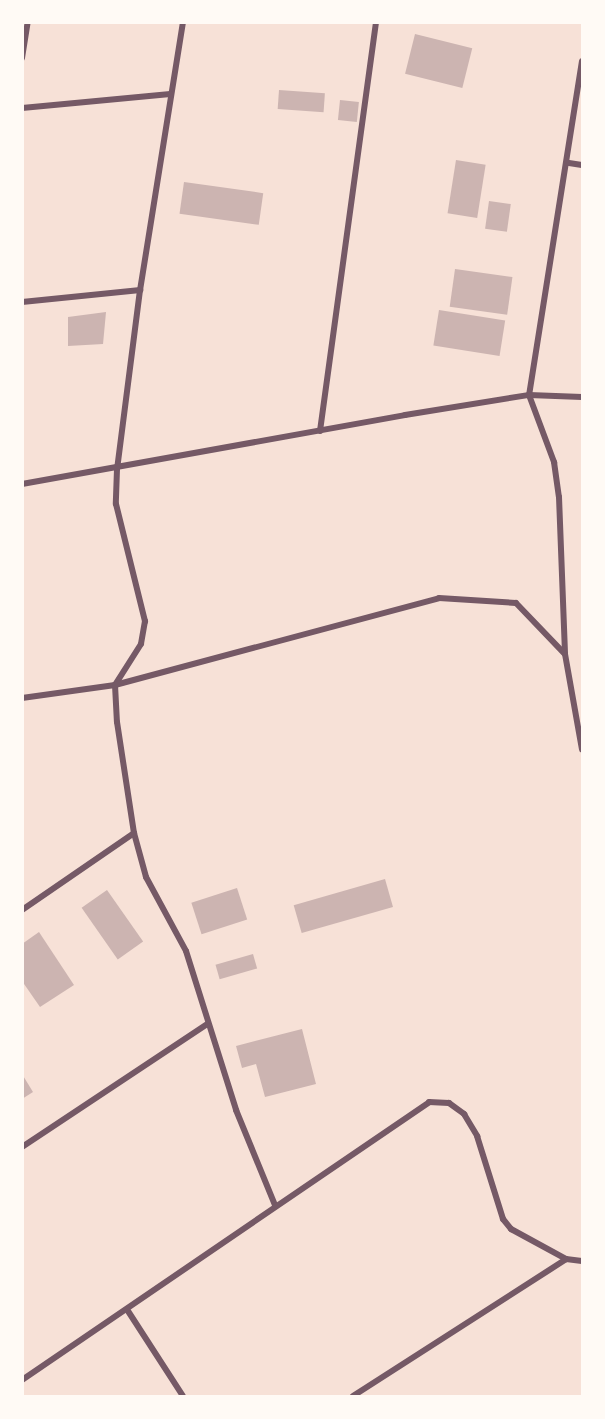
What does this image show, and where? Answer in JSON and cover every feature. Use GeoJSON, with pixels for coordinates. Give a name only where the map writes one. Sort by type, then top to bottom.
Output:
{"type":"FeatureCollection","features":[{"type":"Feature","properties":{"kind":"street"},"geometry":{"type":"LineString","coordinates":[[22,58],[28,22]]}},
{"type":"Feature","properties":{"kind":"street"},"geometry":{"type":"LineString","coordinates":[[183,22],[140,290],[117,469],[116,504],[145,621],[141,644],[115,685],[134,833],[146,877],[186,951],[207,1024],[236,1110],[275,1205]]}},
{"type":"Feature","properties":{"kind":"street"},"geometry":{"type":"LineString","coordinates":[[320,431],[376,22]]}},
{"type":"Feature","properties":{"kind":"street"},"geometry":{"type":"LineString","coordinates":[[582,61],[568,163],[530,395],[550,448],[559,497],[565,654],[582,750]]}},
{"type":"Feature","properties":{"kind":"street"},"geometry":{"type":"LineString","coordinates":[[22,108],[170,94]]}},
{"type":"Feature","properties":{"kind":"street"},"geometry":{"type":"LineString","coordinates":[[568,163],[582,165]]}},
{"type":"Feature","properties":{"kind":"street"},"geometry":{"type":"LineString","coordinates":[[22,302],[140,290]]}},
{"type":"Feature","properties":{"kind":"street"},"geometry":{"type":"LineString","coordinates":[[22,484],[530,395],[582,397]]}},
{"type":"Feature","properties":{"kind":"street"},"geometry":{"type":"LineString","coordinates":[[22,698],[115,685],[439,598],[516,603],[565,654]]}},
{"type":"Feature","properties":{"kind":"street"},"geometry":{"type":"LineString","coordinates":[[22,910],[134,833]]}},
{"type":"Feature","properties":{"kind":"street"},"geometry":{"type":"LineString","coordinates":[[22,1146],[207,1024]]}},
{"type":"Feature","properties":{"kind":"street"},"geometry":{"type":"LineString","coordinates":[[22,1380],[128,1311],[275,1205],[429,1102],[449,1103],[464,1114],[477,1136],[506,1224],[566,1259],[582,1261]]}},
{"type":"Feature","properties":{"kind":"street"},"geometry":{"type":"LineString","coordinates":[[354,1396],[566,1259]]}},
{"type":"Feature","properties":{"kind":"street"},"geometry":{"type":"LineString","coordinates":[[128,1311],[183,1396]]}},
{"type":"Feature","properties":{"kind":"building"},"geometry":{"type":"Polygon","coordinates":[[[415,34],[472,48],[462,88],[405,74],[415,34]]]}},
{"type":"Feature","properties":{"kind":"building"},"geometry":{"type":"Polygon","coordinates":[[[279,90],[325,93],[324,112],[278,109],[279,90]]]}},
{"type":"Feature","properties":{"kind":"building"},"geometry":{"type":"Polygon","coordinates":[[[340,100],[359,102],[357,122],[338,120],[340,100]]]}},
{"type":"Feature","properties":{"kind":"building"},"geometry":{"type":"Polygon","coordinates":[[[456,160],[486,165],[477,218],[448,213],[456,160]]]}},
{"type":"Feature","properties":{"kind":"building"},"geometry":{"type":"Polygon","coordinates":[[[184,182],[263,193],[259,225],[180,214],[184,182]]]}},
{"type":"Feature","properties":{"kind":"building"},"geometry":{"type":"Polygon","coordinates":[[[489,201],[511,204],[507,232],[485,229],[489,201]]]}},
{"type":"Feature","properties":{"kind":"building"},"geometry":{"type":"Polygon","coordinates":[[[455,269],[512,277],[507,315],[450,307],[455,269]]]}},
{"type":"Feature","properties":{"kind":"building"},"geometry":{"type":"Polygon","coordinates":[[[439,310],[505,320],[500,356],[433,346],[439,310]]]}},
{"type":"Feature","properties":{"kind":"building"},"geometry":{"type":"Polygon","coordinates":[[[106,312],[103,344],[68,346],[68,317],[106,312]]]}},
{"type":"Feature","properties":{"kind":"building"},"geometry":{"type":"Polygon","coordinates":[[[385,879],[393,907],[302,933],[294,905],[385,879]]]}},
{"type":"Feature","properties":{"kind":"building"},"geometry":{"type":"Polygon","coordinates":[[[237,888],[247,919],[202,934],[191,903],[237,888]]]}},
{"type":"Feature","properties":{"kind":"building"},"geometry":{"type":"Polygon","coordinates":[[[107,890],[143,942],[118,959],[82,908],[107,890]]]}},
{"type":"Feature","properties":{"kind":"building"},"geometry":{"type":"Polygon","coordinates":[[[39,932],[74,985],[40,1007],[22,981],[22,944],[39,932]]]}},
{"type":"Feature","properties":{"kind":"building"},"geometry":{"type":"Polygon","coordinates":[[[253,954],[257,968],[220,979],[216,965],[253,954]]]}},
{"type":"Feature","properties":{"kind":"building"},"geometry":{"type":"Polygon","coordinates":[[[302,1029],[316,1084],[265,1097],[256,1064],[242,1068],[236,1046],[302,1029]]]}},
{"type":"Feature","properties":{"kind":"building"},"geometry":{"type":"Polygon","coordinates":[[[22,1074],[33,1092],[22,1099],[22,1074]]]}}]}
